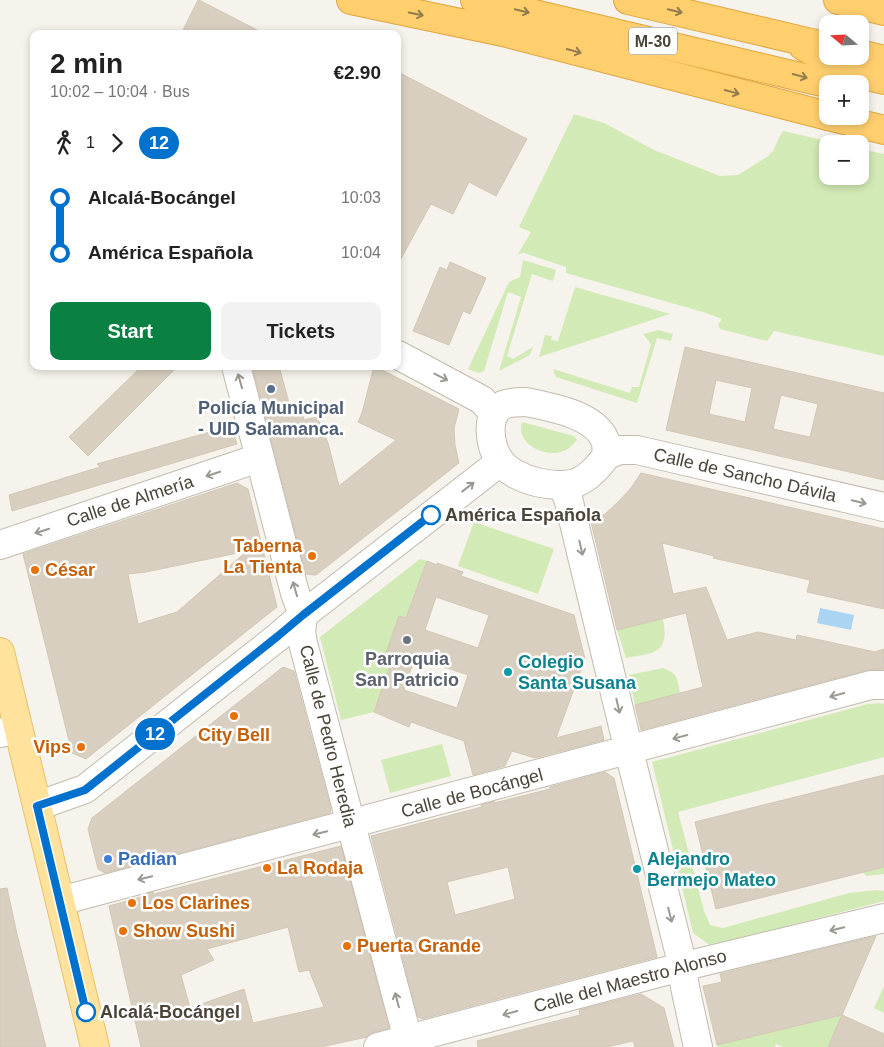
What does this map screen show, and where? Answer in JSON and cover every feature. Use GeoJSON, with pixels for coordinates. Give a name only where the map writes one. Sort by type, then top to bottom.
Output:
{"type":"FeatureCollection","features":[{"type":"Feature","properties":{"kind":"highway"},"geometry":{"type":"LineString","coordinates":[[352,0],[503,32],[819,114]]}},
{"type":"Feature","properties":{"kind":"highway","name":"M-30"},"geometry":{"type":"LineString","coordinates":[[475,0],[819,81]]}},
{"type":"Feature","properties":{"kind":"highway","name":"M-30"},"geometry":{"type":"LineString","coordinates":[[628,0],[819,45]]}},
{"type":"Feature","properties":{"kind":"highway"},"geometry":{"type":"LineString","coordinates":[[838,0],[884,11]]}},
{"type":"Feature","properties":{"kind":"highway"},"geometry":{"type":"LineString","coordinates":[[789,38],[846,71],[884,80]]}},
{"type":"Feature","properties":{"kind":"highway"},"geometry":{"type":"LineString","coordinates":[[869,56],[884,60]]}},
{"type":"Feature","properties":{"kind":"highway"},"geometry":{"type":"LineString","coordinates":[[869,94],[884,98]]}},
{"type":"Feature","properties":{"kind":"highway"},"geometry":{"type":"LineString","coordinates":[[864,125],[884,130]]}},
{"type":"Feature","properties":{"kind":"main road"},"geometry":{"type":"LineString","coordinates":[[0,652],[9,731],[37,806],[95,1047]]}},
{"type":"Feature","properties":{"kind":"street"},"geometry":{"type":"LineString","coordinates":[[401,357],[482,400],[494,414]]}},
{"type":"Feature","properties":{"kind":"street","name":"Calle de Pedro Heredia"},"geometry":{"type":"LineString","coordinates":[[237,370],[295,593],[303,615],[301,632],[303,643],[409,1044]]}},
{"type":"Feature","properties":{"kind":"street"},"geometry":{"type":"LineString","coordinates":[[526,402],[557,408],[587,420],[600,431],[606,441],[607,456],[600,466],[581,481],[562,485],[530,481],[514,473],[500,462],[491,443],[491,428],[494,414],[503,406],[514,403],[526,402]]}},
{"type":"Feature","properties":{"kind":"street","name":"Calle de Sancho Dávila"},"geometry":{"type":"LineString","coordinates":[[607,456],[620,450],[637,450],[884,508]]}},
{"type":"Feature","properties":{"kind":"street","name":"Calle de Almería"},"geometry":{"type":"LineString","coordinates":[[0,545],[259,458]]}},
{"type":"Feature","properties":{"kind":"street"},"geometry":{"type":"LineString","coordinates":[[37,806],[85,790],[303,615],[500,462]]}},
{"type":"Feature","properties":{"kind":"street"},"geometry":{"type":"LineString","coordinates":[[562,485],[568,498],[680,955],[680,967],[698,1047]]}},
{"type":"Feature","properties":{"kind":"street","name":"Calle de Bocángel"},"geometry":{"type":"LineString","coordinates":[[60,901],[871,685],[884,685]]}},
{"type":"Feature","properties":{"kind":"street","name":"Calle del Maestro Alonso"},"geometry":{"type":"LineString","coordinates":[[378,1047],[409,1044],[680,967],[884,918]]}},
{"type":"Feature","properties":{"kind":"green space"},"geometry":{"type":"Polygon","coordinates":[[[574,114],[604,123],[654,150],[720,176],[738,175],[767,157],[773,151],[783,131],[819,139],[819,185],[869,185],[869,151],[884,154],[884,356],[774,331],[767,341],[720,329],[718,325],[722,319],[566,273],[566,267],[524,253],[518,254],[531,232],[519,227],[574,114]]]}},
{"type":"Feature","properties":{"kind":"green space"},"geometry":{"type":"Polygon","coordinates":[[[523,260],[556,270],[553,281],[532,274],[507,356],[513,359],[533,347],[530,355],[499,371],[521,297],[508,292],[484,371],[479,373],[468,369],[509,282],[520,277],[523,260]]]}},
{"type":"Feature","properties":{"kind":"green space"},"geometry":{"type":"Polygon","coordinates":[[[575,287],[670,314],[539,357],[545,335],[552,336],[551,340],[558,341],[575,287]]]}},
{"type":"Feature","properties":{"kind":"green space"},"geometry":{"type":"Polygon","coordinates":[[[659,330],[673,334],[671,341],[657,338],[637,403],[556,377],[553,369],[630,393],[632,387],[639,387],[651,344],[643,334],[659,330]]]}},
{"type":"Feature","properties":{"kind":"green space"},"geometry":{"type":"Polygon","coordinates":[[[522,422],[574,436],[577,440],[561,452],[554,453],[539,450],[532,447],[523,436],[521,430],[522,422]]]}},
{"type":"Feature","properties":{"kind":"green space"},"geometry":{"type":"Polygon","coordinates":[[[474,522],[554,549],[538,594],[458,566],[474,522]]]}},
{"type":"Feature","properties":{"kind":"green space"},"geometry":{"type":"Polygon","coordinates":[[[420,559],[427,561],[406,618],[399,616],[396,625],[403,628],[387,653],[394,655],[374,712],[341,720],[320,637],[420,559]]]}},
{"type":"Feature","properties":{"kind":"green space"},"geometry":{"type":"Polygon","coordinates":[[[663,619],[664,639],[658,650],[645,655],[626,658],[617,630],[663,619]]]}},
{"type":"Feature","properties":{"kind":"green space"},"geometry":{"type":"Polygon","coordinates":[[[663,668],[672,672],[676,677],[680,693],[635,705],[629,675],[663,668]]]}},
{"type":"Feature","properties":{"kind":"green space"},"geometry":{"type":"Polygon","coordinates":[[[868,704],[884,704],[884,757],[678,812],[704,911],[710,925],[723,928],[849,893],[884,891],[884,901],[711,946],[693,933],[652,762],[868,704]]]}},
{"type":"Feature","properties":{"kind":"green space"},"geometry":{"type":"Polygon","coordinates":[[[442,744],[451,776],[390,793],[381,760],[442,744]]]}},
{"type":"Feature","properties":{"kind":"green space"},"geometry":{"type":"Polygon","coordinates":[[[884,867],[884,874],[866,876],[863,872],[884,867]]]}},
{"type":"Feature","properties":{"kind":"green space"},"geometry":{"type":"Polygon","coordinates":[[[884,986],[884,1013],[874,1008],[884,986]]]}},
{"type":"Feature","properties":{"kind":"green space"},"geometry":{"type":"Polygon","coordinates":[[[842,1015],[828,1047],[783,1047],[776,1044],[775,1047],[718,1047],[717,1045],[842,1015]]]}},
{"type":"Feature","properties":{"kind":"water"},"geometry":{"type":"Polygon","coordinates":[[[820,608],[854,615],[851,630],[817,623],[820,608]]]}},
{"type":"Feature","properties":{"kind":"building"},"geometry":{"type":"Polygon","coordinates":[[[199,0],[257,30],[183,30],[199,0]]]}},
{"type":"Feature","properties":{"kind":"building"},"geometry":{"type":"Polygon","coordinates":[[[401,74],[527,139],[496,196],[469,182],[453,214],[431,204],[401,259],[401,74]]]}},
{"type":"Feature","properties":{"kind":"building"},"geometry":{"type":"Polygon","coordinates":[[[450,262],[486,278],[470,314],[463,311],[449,345],[413,331],[440,267],[447,270],[450,262]]]}},
{"type":"Feature","properties":{"kind":"building"},"geometry":{"type":"Polygon","coordinates":[[[685,347],[884,393],[884,480],[666,430],[685,347]],[[716,380],[709,414],[745,422],[752,388],[716,380]],[[781,395],[773,429],[810,437],[818,404],[781,395]]]}},
{"type":"Feature","properties":{"kind":"building"},"geometry":{"type":"Polygon","coordinates":[[[138,370],[174,370],[88,456],[69,437],[138,370]]]}},
{"type":"Feature","properties":{"kind":"building"},"geometry":{"type":"Polygon","coordinates":[[[253,370],[280,370],[292,414],[302,411],[304,420],[317,417],[328,443],[339,486],[396,440],[358,422],[373,370],[382,370],[459,409],[454,428],[459,463],[316,575],[306,574],[253,370]]]}},
{"type":"Feature","properties":{"kind":"building"},"geometry":{"type":"Polygon","coordinates":[[[231,426],[237,444],[12,511],[9,495],[100,467],[97,464],[231,426]]]}},
{"type":"Feature","properties":{"kind":"building"},"geometry":{"type":"Polygon","coordinates":[[[641,473],[884,529],[884,609],[807,592],[810,580],[713,558],[714,556],[662,543],[673,594],[706,587],[727,640],[758,632],[796,640],[797,635],[875,652],[884,649],[884,669],[867,670],[641,730],[635,705],[703,687],[686,613],[617,630],[591,522],[605,514],[618,502],[641,473]]]}},
{"type":"Feature","properties":{"kind":"building"},"geometry":{"type":"Polygon","coordinates":[[[237,483],[248,489],[277,607],[86,759],[72,753],[23,554],[237,483]],[[247,551],[128,574],[138,624],[177,612],[247,551]]]}},
{"type":"Feature","properties":{"kind":"building","name":"Colegio Santa Susana"},"geometry":{"type":"Polygon","coordinates":[[[427,561],[463,572],[461,576],[574,615],[585,659],[556,738],[601,726],[604,740],[535,758],[512,751],[505,766],[473,775],[464,741],[411,722],[409,727],[374,712],[394,655],[386,653],[399,616],[406,618],[427,561]],[[436,597],[425,630],[478,648],[489,615],[436,597]],[[415,657],[404,690],[457,708],[468,675],[415,657]]]}},
{"type":"Feature","properties":{"kind":"building"},"geometry":{"type":"Polygon","coordinates":[[[283,667],[294,671],[331,810],[330,813],[105,873],[98,869],[88,829],[92,818],[283,667]]]}},
{"type":"Feature","properties":{"kind":"building"},"geometry":{"type":"Polygon","coordinates":[[[605,772],[614,778],[657,957],[422,1019],[418,1017],[371,836],[482,807],[481,805],[494,801],[494,803],[550,789],[550,787],[605,772]],[[508,867],[447,882],[455,915],[515,899],[508,867]]]}},
{"type":"Feature","properties":{"kind":"building"},"geometry":{"type":"Polygon","coordinates":[[[884,775],[884,867],[716,909],[695,822],[884,775]]]}},
{"type":"Feature","properties":{"kind":"building"},"geometry":{"type":"Polygon","coordinates":[[[341,846],[389,1028],[374,1032],[367,1037],[321,1047],[141,1047],[109,906],[153,892],[154,894],[341,846]],[[288,927],[207,949],[214,960],[181,975],[190,1008],[244,989],[253,1023],[324,1007],[309,970],[299,972],[288,927]]]}},
{"type":"Feature","properties":{"kind":"building"},"geometry":{"type":"Polygon","coordinates":[[[7,888],[46,1047],[0,1047],[0,889],[7,888]]]}},
{"type":"Feature","properties":{"kind":"building"},"geometry":{"type":"Polygon","coordinates":[[[876,936],[842,1015],[717,1045],[703,986],[722,982],[720,974],[876,936]]]}},
{"type":"Feature","properties":{"kind":"building"},"geometry":{"type":"Polygon","coordinates":[[[641,994],[664,1008],[674,1047],[635,1047],[633,1041],[607,1047],[478,1047],[477,1041],[580,1015],[579,1010],[641,994]]]}},
{"type":"Feature","properties":{"kind":"building"},"geometry":{"type":"Polygon","coordinates":[[[842,1015],[884,1034],[884,1047],[828,1047],[842,1015]]]}},
{"type":"Feature","properties":{"kind":"bus line","name":"12"},"geometry":{"type":"LineString","coordinates":[[86,1012],[37,806],[85,790],[431,515]]}},
{"type":"Feature","properties":{"kind":"place","name":"Policía Municipal - UID Salamanca."},"geometry":{"type":"Point","coordinates":[271,389]}},
{"type":"Feature","properties":{"kind":"place","name":"América Española"},"geometry":{"type":"Point","coordinates":[431,515]}},
{"type":"Feature","properties":{"kind":"place","name":"Taberna La Tienta"},"geometry":{"type":"Point","coordinates":[312,556]}},
{"type":"Feature","properties":{"kind":"place","name":"César"},"geometry":{"type":"Point","coordinates":[35,570]}},
{"type":"Feature","properties":{"kind":"place","name":"Parroquia San Patricio"},"geometry":{"type":"Point","coordinates":[407,640]}},
{"type":"Feature","properties":{"kind":"place","name":"Colegio Santa Susana"},"geometry":{"type":"Point","coordinates":[508,672]}},
{"type":"Feature","properties":{"kind":"place","name":"City Bell"},"geometry":{"type":"Point","coordinates":[234,716]}},
{"type":"Feature","properties":{"kind":"place","name":"Vips"},"geometry":{"type":"Point","coordinates":[81,747]}},
{"type":"Feature","properties":{"kind":"place","name":"Padian"},"geometry":{"type":"Point","coordinates":[108,859]}},
{"type":"Feature","properties":{"kind":"place","name":"La Rodaja"},"geometry":{"type":"Point","coordinates":[267,868]}},
{"type":"Feature","properties":{"kind":"place","name":"Alejandro Bermejo Mateo"},"geometry":{"type":"Point","coordinates":[637,869]}},
{"type":"Feature","properties":{"kind":"place","name":"Los Clarines"},"geometry":{"type":"Point","coordinates":[132,903]}},
{"type":"Feature","properties":{"kind":"place","name":"Show Sushi"},"geometry":{"type":"Point","coordinates":[123,931]}},
{"type":"Feature","properties":{"kind":"place","name":"Puerta Grande"},"geometry":{"type":"Point","coordinates":[347,946]}},
{"type":"Feature","properties":{"kind":"place","name":"Alcalá-Bocángel"},"geometry":{"type":"Point","coordinates":[86,1012]}}]}
